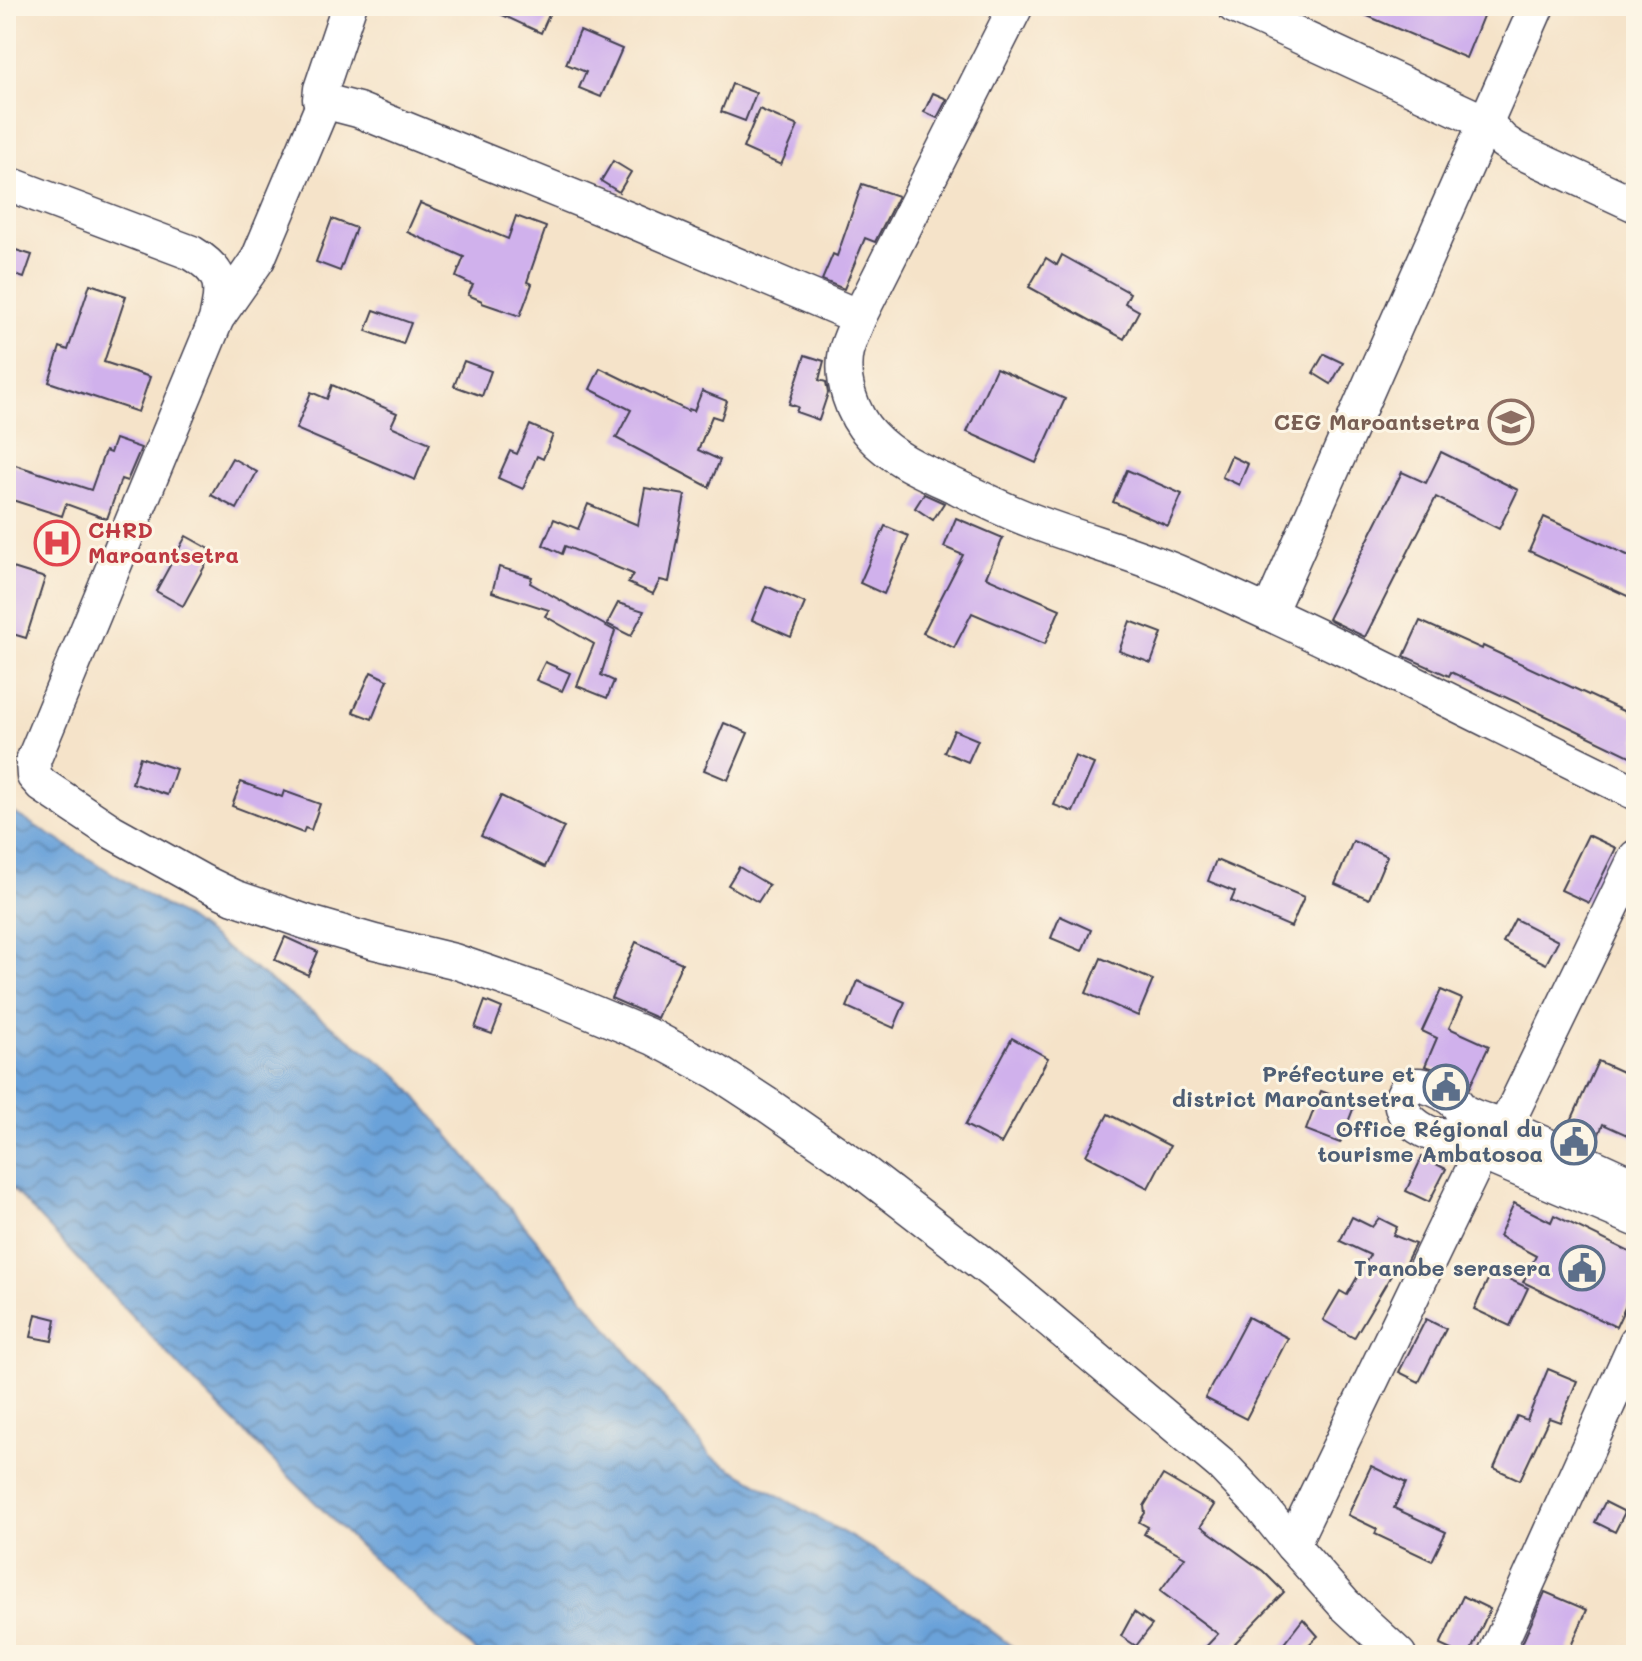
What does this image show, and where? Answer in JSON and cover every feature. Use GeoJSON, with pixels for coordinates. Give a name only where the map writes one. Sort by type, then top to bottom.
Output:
{"type":"FeatureCollection","features":[{"type":"Feature","properties":{"kind":"street"},"geometry":{"type":"LineString","coordinates":[[216,320],[258,259],[322,107],[321,89],[349,6]]}},
{"type":"Feature","properties":{"kind":"street"},"geometry":{"type":"LineString","coordinates":[[1016,6],[859,317],[846,353],[846,381],[853,407],[869,434],[890,453],[915,468],[1028,519],[1147,559],[1269,613],[1636,793]]}},
{"type":"Feature","properties":{"kind":"street"},"geometry":{"type":"LineString","coordinates":[[1234,6],[1485,122],[1515,149],[1636,205]]}},
{"type":"Feature","properties":{"kind":"street"},"geometry":{"type":"LineString","coordinates":[[1269,613],[1537,6]]}},
{"type":"Feature","properties":{"kind":"street"},"geometry":{"type":"LineString","coordinates":[[322,107],[335,104],[358,110],[548,185],[859,317]]}},
{"type":"Feature","properties":{"kind":"street"},"geometry":{"type":"LineString","coordinates":[[6,183],[192,253],[214,269],[221,283],[221,301],[216,320],[33,761],[34,776],[42,785],[111,831],[234,897],[360,938],[454,961],[541,991],[654,1038],[717,1072],[858,1168],[994,1273],[1221,1464],[1344,1604],[1399,1655]]}},
{"type":"Feature","properties":{"kind":"street"},"geometry":{"type":"LineString","coordinates":[[1292,1545],[1481,1153],[1505,1127],[1636,857]]}},
{"type":"Feature","properties":{"kind":"street"},"geometry":{"type":"LineString","coordinates":[[1636,1186],[1505,1127],[1463,1112],[1450,1099],[1428,1087],[1407,1088],[1401,1098],[1403,1111],[1411,1121],[1431,1133],[1456,1135],[1481,1153],[1636,1219]]}},
{"type":"Feature","properties":{"kind":"street"},"geometry":{"type":"LineString","coordinates":[[1495,1655],[1636,1342]]}},
{"type":"Feature","properties":{"kind":"water"},"geometry":{"type":"Polygon","coordinates":[[[6,808],[187,919],[399,1076],[545,1250],[711,1457],[921,1577],[1023,1655],[480,1655],[364,1551],[195,1383],[6,1182],[6,808]]]}},
{"type":"Feature","properties":{"kind":"building"},"geometry":{"type":"Polygon","coordinates":[[[483,6],[553,6],[541,33],[483,6]]]}},
{"type":"Feature","properties":{"kind":"building"},"geometry":{"type":"Polygon","coordinates":[[[1344,6],[1487,6],[1466,58],[1344,6]]]}},
{"type":"Feature","properties":{"kind":"building"},"geometry":{"type":"Polygon","coordinates":[[[580,31],[622,49],[601,97],[579,88],[586,72],[566,64],[580,31]]]}},
{"type":"Feature","properties":{"kind":"building"},"geometry":{"type":"Polygon","coordinates":[[[732,84],[756,93],[745,121],[721,112],[732,84]]]}},
{"type":"Feature","properties":{"kind":"building"},"geometry":{"type":"Polygon","coordinates":[[[933,93],[947,99],[937,118],[924,112],[933,93]]]}},
{"type":"Feature","properties":{"kind":"building"},"geometry":{"type":"Polygon","coordinates":[[[759,109],[798,126],[781,165],[743,148],[759,109]]]}},
{"type":"Feature","properties":{"kind":"building"},"geometry":{"type":"Polygon","coordinates":[[[613,161],[631,172],[619,192],[601,181],[613,161]]]}},
{"type":"Feature","properties":{"kind":"building"},"geometry":{"type":"Polygon","coordinates":[[[862,184],[898,196],[875,242],[865,238],[844,289],[822,280],[833,254],[837,256],[862,184]]]}},
{"type":"Feature","properties":{"kind":"building"},"geometry":{"type":"Polygon","coordinates":[[[420,203],[508,239],[516,216],[546,227],[527,282],[532,284],[520,316],[468,295],[473,285],[456,277],[464,257],[407,232],[420,203]]]}},
{"type":"Feature","properties":{"kind":"building"},"geometry":{"type":"Polygon","coordinates":[[[332,219],[356,228],[340,271],[316,262],[332,219]]]}},
{"type":"Feature","properties":{"kind":"building"},"geometry":{"type":"Polygon","coordinates":[[[6,247],[32,255],[24,278],[6,272],[6,247]]]}},
{"type":"Feature","properties":{"kind":"building"},"geometry":{"type":"Polygon","coordinates":[[[1062,255],[1130,293],[1125,303],[1139,311],[1124,339],[1029,287],[1046,258],[1057,265],[1062,255]]]}},
{"type":"Feature","properties":{"kind":"building"},"geometry":{"type":"Polygon","coordinates":[[[90,284],[126,296],[104,362],[150,377],[138,412],[49,382],[60,347],[68,350],[90,284]]]}},
{"type":"Feature","properties":{"kind":"building"},"geometry":{"type":"Polygon","coordinates":[[[374,310],[411,323],[403,344],[366,331],[374,310]]]}},
{"type":"Feature","properties":{"kind":"building"},"geometry":{"type":"Polygon","coordinates":[[[1324,354],[1343,363],[1331,384],[1313,373],[1324,354]]]}},
{"type":"Feature","properties":{"kind":"building"},"geometry":{"type":"Polygon","coordinates":[[[805,355],[824,361],[819,380],[826,382],[828,393],[819,420],[796,412],[798,407],[789,404],[805,355]]]}},
{"type":"Feature","properties":{"kind":"building"},"geometry":{"type":"Polygon","coordinates":[[[464,361],[491,371],[482,396],[454,386],[464,361]]]}},
{"type":"Feature","properties":{"kind":"building"},"geometry":{"type":"Polygon","coordinates":[[[600,368],[688,411],[694,411],[702,391],[727,401],[721,419],[712,416],[698,450],[720,460],[709,487],[616,438],[631,410],[590,389],[600,368]]]}},
{"type":"Feature","properties":{"kind":"building"},"geometry":{"type":"Polygon","coordinates":[[[996,368],[1065,399],[1036,463],[967,432],[996,368]]]}},
{"type":"Feature","properties":{"kind":"building"},"geometry":{"type":"Polygon","coordinates":[[[332,385],[397,413],[391,426],[430,443],[415,480],[296,429],[311,392],[327,399],[332,385]]]}},
{"type":"Feature","properties":{"kind":"building"},"geometry":{"type":"Polygon","coordinates":[[[530,425],[553,435],[543,459],[537,456],[523,489],[498,478],[510,451],[517,454],[530,425]]]}},
{"type":"Feature","properties":{"kind":"building"},"geometry":{"type":"Polygon","coordinates":[[[115,439],[141,448],[127,481],[121,479],[107,519],[66,504],[62,516],[6,498],[6,462],[91,490],[105,451],[110,453],[115,439]]]}},
{"type":"Feature","properties":{"kind":"building"},"geometry":{"type":"Polygon","coordinates":[[[1441,452],[1518,490],[1499,529],[1436,497],[1365,637],[1328,619],[1402,472],[1426,483],[1441,452]]]}},
{"type":"Feature","properties":{"kind":"building"},"geometry":{"type":"Polygon","coordinates":[[[1231,456],[1248,464],[1239,485],[1222,477],[1231,456]]]}},
{"type":"Feature","properties":{"kind":"building"},"geometry":{"type":"Polygon","coordinates":[[[232,458],[257,472],[237,509],[211,495],[232,458]]]}},
{"type":"Feature","properties":{"kind":"building"},"geometry":{"type":"Polygon","coordinates":[[[1127,470],[1182,494],[1168,526],[1113,502],[1127,470]]]}},
{"type":"Feature","properties":{"kind":"building"},"geometry":{"type":"Polygon","coordinates":[[[645,488],[685,495],[669,582],[660,580],[653,594],[628,583],[633,574],[565,546],[562,554],[543,545],[554,519],[578,529],[588,504],[638,525],[645,488]]]}},
{"type":"Feature","properties":{"kind":"building"},"geometry":{"type":"Polygon","coordinates":[[[924,494],[944,503],[933,520],[915,508],[924,494]]]}},
{"type":"Feature","properties":{"kind":"building"},"geometry":{"type":"Polygon","coordinates":[[[1544,517],[1636,559],[1636,600],[1529,551],[1544,517]]]}},
{"type":"Feature","properties":{"kind":"building"},"geometry":{"type":"Polygon","coordinates":[[[956,518],[1003,538],[986,577],[1060,609],[1045,644],[972,613],[954,648],[923,633],[963,555],[944,547],[956,518]]]}},
{"type":"Feature","properties":{"kind":"building"},"geometry":{"type":"Polygon","coordinates":[[[885,526],[909,536],[884,594],[860,583],[885,526]]]}},
{"type":"Feature","properties":{"kind":"building"},"geometry":{"type":"Polygon","coordinates":[[[186,536],[213,551],[183,606],[156,591],[186,536]]]}},
{"type":"Feature","properties":{"kind":"building"},"geometry":{"type":"Polygon","coordinates":[[[499,567],[532,577],[530,583],[615,631],[601,675],[614,681],[607,698],[577,686],[594,644],[545,616],[549,610],[492,592],[499,567]]]}},
{"type":"Feature","properties":{"kind":"building"},"geometry":{"type":"Polygon","coordinates":[[[13,568],[45,578],[26,638],[6,632],[6,589],[13,568]]]}},
{"type":"Feature","properties":{"kind":"building"},"geometry":{"type":"Polygon","coordinates":[[[766,586],[805,603],[791,637],[752,620],[766,586]]]}},
{"type":"Feature","properties":{"kind":"building"},"geometry":{"type":"Polygon","coordinates":[[[618,603],[644,611],[631,636],[607,624],[618,603]]]}},
{"type":"Feature","properties":{"kind":"building"},"geometry":{"type":"Polygon","coordinates":[[[1130,621],[1162,633],[1151,663],[1119,651],[1130,621]]]}},
{"type":"Feature","properties":{"kind":"building"},"geometry":{"type":"Polygon","coordinates":[[[1420,621],[1482,649],[1483,646],[1636,717],[1636,759],[1451,672],[1449,676],[1404,656],[1420,621]]]}},
{"type":"Feature","properties":{"kind":"building"},"geometry":{"type":"Polygon","coordinates":[[[545,662],[570,673],[562,691],[536,680],[545,662]]]}},
{"type":"Feature","properties":{"kind":"building"},"geometry":{"type":"Polygon","coordinates":[[[371,672],[388,680],[372,719],[353,712],[371,672]]]}},
{"type":"Feature","properties":{"kind":"building"},"geometry":{"type":"Polygon","coordinates":[[[724,723],[748,733],[728,780],[704,770],[724,723]]]}},
{"type":"Feature","properties":{"kind":"building"},"geometry":{"type":"Polygon","coordinates":[[[954,730],[978,740],[968,762],[944,752],[954,730]]]}},
{"type":"Feature","properties":{"kind":"building"},"geometry":{"type":"Polygon","coordinates":[[[1075,756],[1094,764],[1073,812],[1054,805],[1075,756]]]}},
{"type":"Feature","properties":{"kind":"building"},"geometry":{"type":"Polygon","coordinates":[[[140,757],[176,769],[167,795],[132,783],[140,757]]]}},
{"type":"Feature","properties":{"kind":"building"},"geometry":{"type":"Polygon","coordinates":[[[241,782],[282,797],[284,791],[320,804],[311,830],[305,828],[303,833],[232,806],[241,782]]]}},
{"type":"Feature","properties":{"kind":"building"},"geometry":{"type":"Polygon","coordinates":[[[501,796],[564,827],[545,867],[481,836],[501,796]]]}},
{"type":"Feature","properties":{"kind":"building"},"geometry":{"type":"Polygon","coordinates":[[[1588,835],[1616,848],[1589,903],[1561,890],[1588,835]]]}},
{"type":"Feature","properties":{"kind":"building"},"geometry":{"type":"Polygon","coordinates":[[[1353,841],[1387,856],[1369,899],[1335,884],[1353,841]]]}},
{"type":"Feature","properties":{"kind":"building"},"geometry":{"type":"Polygon","coordinates":[[[1216,860],[1304,897],[1291,927],[1231,901],[1235,892],[1208,881],[1216,860]]]}},
{"type":"Feature","properties":{"kind":"building"},"geometry":{"type":"Polygon","coordinates":[[[739,867],[769,885],[758,902],[728,885],[739,867]]]}},
{"type":"Feature","properties":{"kind":"building"},"geometry":{"type":"Polygon","coordinates":[[[1060,916],[1091,930],[1082,951],[1051,938],[1060,916]]]}},
{"type":"Feature","properties":{"kind":"building"},"geometry":{"type":"Polygon","coordinates":[[[1515,919],[1558,941],[1546,964],[1503,942],[1515,919]]]}},
{"type":"Feature","properties":{"kind":"building"},"geometry":{"type":"Polygon","coordinates":[[[285,937],[318,952],[308,975],[275,960],[285,937]]]}},
{"type":"Feature","properties":{"kind":"building"},"geometry":{"type":"Polygon","coordinates":[[[636,942],[682,963],[657,1018],[611,998],[636,942]]]}},
{"type":"Feature","properties":{"kind":"building"},"geometry":{"type":"Polygon","coordinates":[[[1101,958],[1153,980],[1138,1016],[1086,993],[1101,958]]]}},
{"type":"Feature","properties":{"kind":"building"},"geometry":{"type":"Polygon","coordinates":[[[858,981],[905,1002],[894,1028],[847,1007],[858,981]]]}},
{"type":"Feature","properties":{"kind":"building"},"geometry":{"type":"Polygon","coordinates":[[[1441,990],[1462,999],[1449,1028],[1489,1046],[1469,1088],[1447,1073],[1425,1066],[1437,1038],[1422,1031],[1441,990]]]}},
{"type":"Feature","properties":{"kind":"building"},"geometry":{"type":"Polygon","coordinates":[[[485,1001],[502,1008],[492,1034],[475,1028],[485,1001]]]}},
{"type":"Feature","properties":{"kind":"building"},"geometry":{"type":"Polygon","coordinates":[[[1012,1038],[1048,1058],[1001,1144],[965,1125],[1012,1038]]]}},
{"type":"Feature","properties":{"kind":"building"},"geometry":{"type":"Polygon","coordinates":[[[1598,1061],[1636,1078],[1636,1139],[1603,1124],[1595,1144],[1566,1132],[1598,1061]]]}},
{"type":"Feature","properties":{"kind":"building"},"geometry":{"type":"Polygon","coordinates":[[[1321,1091],[1355,1104],[1340,1143],[1306,1130],[1321,1091]]]}},
{"type":"Feature","properties":{"kind":"building"},"geometry":{"type":"Polygon","coordinates":[[[1108,1114],[1170,1146],[1148,1188],[1086,1155],[1108,1114]]]}},
{"type":"Feature","properties":{"kind":"building"},"geometry":{"type":"Polygon","coordinates":[[[1422,1157],[1446,1169],[1429,1202],[1406,1191],[1422,1157]]]}},
{"type":"Feature","properties":{"kind":"building","name":"Tranobe serasera"},"geometry":{"type":"Polygon","coordinates":[[[1514,1203],[1551,1222],[1554,1215],[1636,1255],[1636,1284],[1616,1327],[1523,1282],[1536,1256],[1499,1236],[1514,1203]]]}},
{"type":"Feature","properties":{"kind":"building"},"geometry":{"type":"Polygon","coordinates":[[[1352,1217],[1372,1227],[1379,1218],[1397,1227],[1393,1235],[1415,1244],[1402,1270],[1396,1267],[1354,1338],[1323,1320],[1340,1291],[1347,1295],[1370,1255],[1340,1241],[1352,1217]]]}},
{"type":"Feature","properties":{"kind":"building"},"geometry":{"type":"Polygon","coordinates":[[[1492,1271],[1528,1288],[1510,1326],[1474,1309],[1492,1271]]]}},
{"type":"Feature","properties":{"kind":"building"},"geometry":{"type":"Polygon","coordinates":[[[36,1314],[56,1319],[52,1341],[31,1337],[36,1314]]]}},
{"type":"Feature","properties":{"kind":"building"},"geometry":{"type":"Polygon","coordinates":[[[1248,1317],[1288,1338],[1246,1419],[1205,1398],[1248,1317]]]}},
{"type":"Feature","properties":{"kind":"building"},"geometry":{"type":"Polygon","coordinates":[[[1426,1319],[1446,1329],[1419,1382],[1399,1372],[1426,1319]]]}},
{"type":"Feature","properties":{"kind":"building"},"geometry":{"type":"Polygon","coordinates":[[[1548,1369],[1577,1381],[1560,1422],[1549,1418],[1520,1480],[1494,1468],[1517,1416],[1527,1420],[1548,1369]]]}},
{"type":"Feature","properties":{"kind":"building"},"geometry":{"type":"Polygon","coordinates":[[[1371,1466],[1406,1483],[1394,1508],[1446,1532],[1432,1561],[1375,1534],[1377,1529],[1348,1515],[1371,1466]]]}},
{"type":"Feature","properties":{"kind":"building"},"geometry":{"type":"Polygon","coordinates":[[[1163,1475],[1214,1505],[1201,1526],[1263,1571],[1284,1592],[1235,1643],[1237,1645],[1228,1655],[1198,1655],[1218,1634],[1160,1591],[1185,1557],[1144,1534],[1148,1527],[1139,1522],[1145,1513],[1144,1506],[1163,1475]]]}},
{"type":"Feature","properties":{"kind":"building"},"geometry":{"type":"Polygon","coordinates":[[[1605,1502],[1625,1512],[1615,1532],[1595,1522],[1605,1502]]]}},
{"type":"Feature","properties":{"kind":"building"},"geometry":{"type":"Polygon","coordinates":[[[1545,1592],[1587,1610],[1567,1655],[1517,1655],[1545,1592]]]}},
{"type":"Feature","properties":{"kind":"building"},"geometry":{"type":"Polygon","coordinates":[[[1463,1596],[1490,1609],[1469,1655],[1440,1645],[1463,1596]]]}},
{"type":"Feature","properties":{"kind":"building"},"geometry":{"type":"Polygon","coordinates":[[[1134,1612],[1152,1625],[1136,1646],[1121,1636],[1134,1612]]]}},
{"type":"Feature","properties":{"kind":"building"},"geometry":{"type":"Polygon","coordinates":[[[1303,1619],[1318,1636],[1298,1655],[1275,1655],[1303,1619]]]}},
{"type":"Feature","properties":{"kind":"place","name":"CEG Maroantsetra"},"geometry":{"type":"Point","coordinates":[1511,422]}},
{"type":"Feature","properties":{"kind":"place","name":"CHRD Maroantsetra"},"geometry":{"type":"Point","coordinates":[57,543]}},
{"type":"Feature","properties":{"kind":"place","name":"Préfecture et district Maroantsetra"},"geometry":{"type":"Point","coordinates":[1446,1087]}},
{"type":"Feature","properties":{"kind":"place","name":"Office Régional du tourisme Ambatosoa"},"geometry":{"type":"Point","coordinates":[1574,1142]}},
{"type":"Feature","properties":{"kind":"place","name":"Tranobe serasera"},"geometry":{"type":"Point","coordinates":[1582,1268]}}]}
